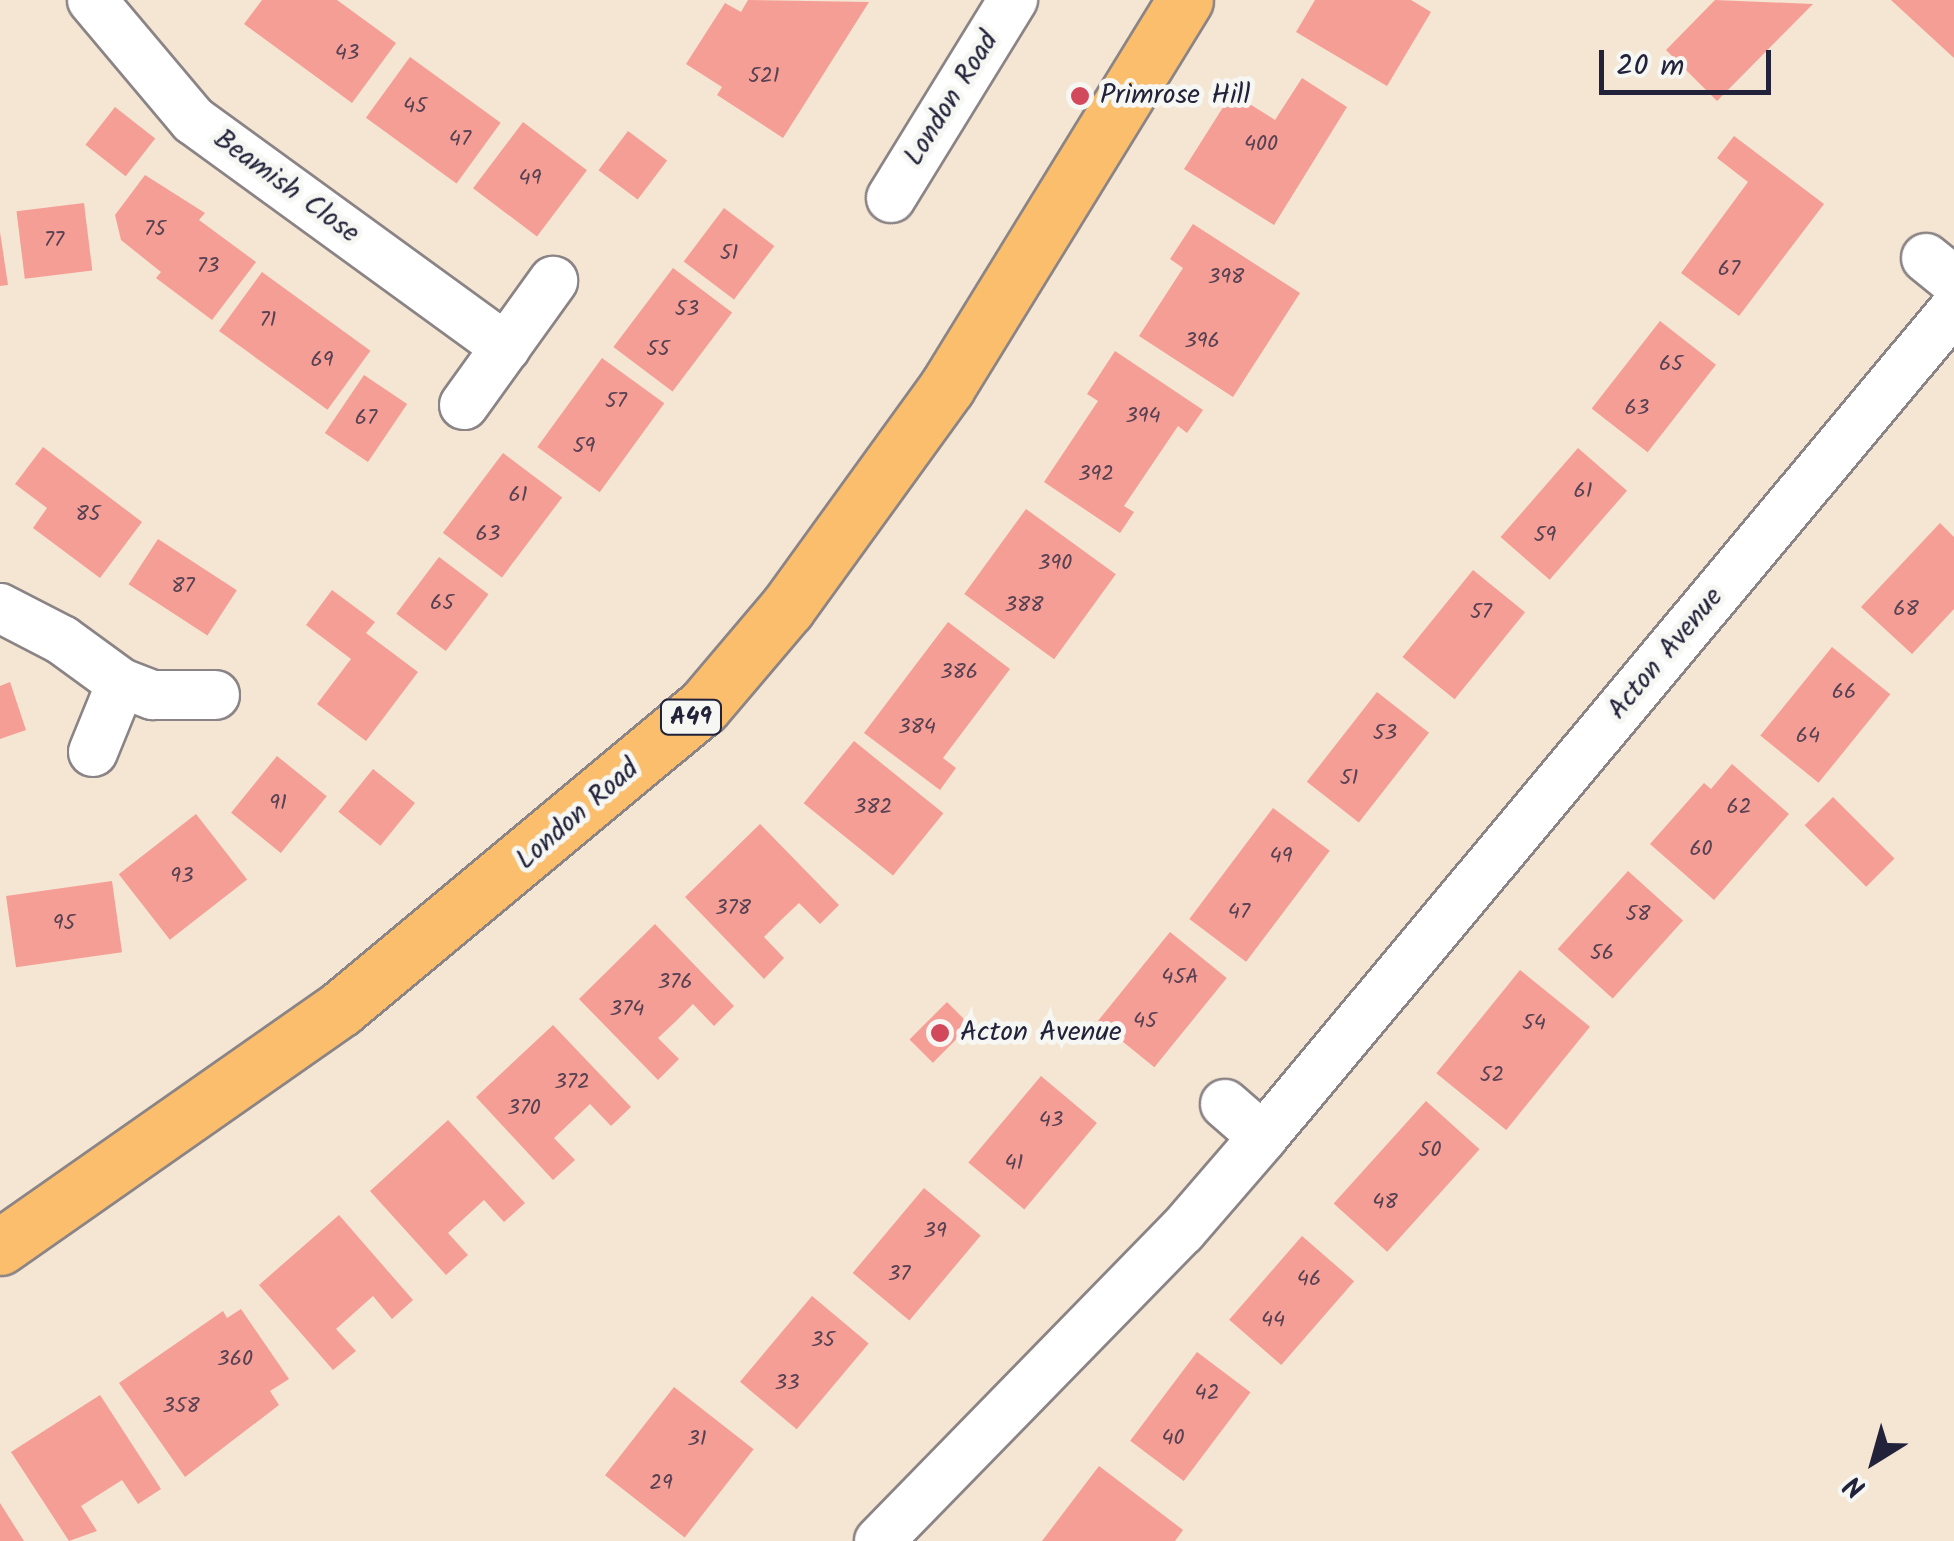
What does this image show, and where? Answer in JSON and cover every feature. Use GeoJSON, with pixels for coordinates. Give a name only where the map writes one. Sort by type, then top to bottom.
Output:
{"type":"FeatureCollection","features":[{"type":"Feature","properties":{"kind":"highway","name":"London Road"},"geometry":{"type":"LineString","coordinates":[[0,1247],[340,1009],[703,707],[787,608],[947,387],[1185,0]]}},
{"type":"Feature","properties":{"kind":"street","name":"Beamish Close"},"geometry":{"type":"LineString","coordinates":[[92,0],[193,120],[506,347]]}},
{"type":"Feature","properties":{"kind":"street","name":"London Road"},"geometry":{"type":"LineString","coordinates":[[891,198],[1013,0]]}},
{"type":"Feature","properties":{"kind":"street"},"geometry":{"type":"LineString","coordinates":[[464,405],[553,281]]}},
{"type":"Feature","properties":{"kind":"street","name":"Acton Avenue"},"geometry":{"type":"LineString","coordinates":[[880,1541],[1169,1244],[1263,1137],[1954,310]]}},
{"type":"Feature","properties":{"kind":"street"},"geometry":{"type":"LineString","coordinates":[[0,608],[62,640],[120,684],[153,695],[215,695]]}},
{"type":"Feature","properties":{"kind":"street"},"geometry":{"type":"LineString","coordinates":[[93,752],[120,684]]}},
{"type":"Feature","properties":{"kind":"street"},"geometry":{"type":"LineString","coordinates":[[1225,1104],[1263,1137]]}},
{"type":"Feature","properties":{"kind":"building"},"geometry":{"type":"Polygon","coordinates":[[[262,0],[337,0],[396,43],[352,103],[244,24],[262,0]]]}},
{"type":"Feature","properties":{"kind":"building"},"geometry":{"type":"Polygon","coordinates":[[[748,0],[869,2],[783,138],[717,95],[722,87],[686,64],[725,3],[741,12],[748,0]]]}},
{"type":"Feature","properties":{"kind":"building"},"geometry":{"type":"Polygon","coordinates":[[[1315,0],[1411,0],[1431,12],[1387,86],[1296,32],[1315,0]]]}},
{"type":"Feature","properties":{"kind":"building"},"geometry":{"type":"Polygon","coordinates":[[[1715,0],[1813,4],[1717,101],[1666,50],[1715,0]]]}},
{"type":"Feature","properties":{"kind":"building"},"geometry":{"type":"Polygon","coordinates":[[[1891,0],[1954,0],[1954,58],[1917,24],[1891,0]]]}},
{"type":"Feature","properties":{"kind":"building"},"geometry":{"type":"Polygon","coordinates":[[[410,57],[501,123],[457,184],[366,118],[410,57]]]}},
{"type":"Feature","properties":{"kind":"building"},"geometry":{"type":"Polygon","coordinates":[[[1302,78],[1347,107],[1274,225],[1184,169],[1232,93],[1275,120],[1302,78]]]}},
{"type":"Feature","properties":{"kind":"building"},"geometry":{"type":"Polygon","coordinates":[[[115,107],[155,138],[126,176],[85,145],[115,107]]]}},
{"type":"Feature","properties":{"kind":"building"},"geometry":{"type":"Polygon","coordinates":[[[523,122],[587,170],[537,236],[473,188],[523,122]]]}},
{"type":"Feature","properties":{"kind":"building"},"geometry":{"type":"Polygon","coordinates":[[[628,131],[667,160],[638,200],[599,170],[628,131]]]}},
{"type":"Feature","properties":{"kind":"building"},"geometry":{"type":"Polygon","coordinates":[[[1734,136],[1824,204],[1739,316],[1681,273],[1748,182],[1717,158],[1734,136]]]}},
{"type":"Feature","properties":{"kind":"building"},"geometry":{"type":"Polygon","coordinates":[[[145,175],[205,213],[199,220],[256,262],[212,320],[156,278],[161,272],[121,240],[115,215],[145,175]]]}},
{"type":"Feature","properties":{"kind":"building"},"geometry":{"type":"Polygon","coordinates":[[[84,203],[92,270],[25,279],[17,211],[84,203]]]}},
{"type":"Feature","properties":{"kind":"building"},"geometry":{"type":"Polygon","coordinates":[[[724,208],[774,246],[734,299],[684,262],[724,208]]]}},
{"type":"Feature","properties":{"kind":"building"},"geometry":{"type":"Polygon","coordinates":[[[1193,224],[1300,293],[1233,397],[1139,336],[1183,268],[1170,259],[1193,224]]]}},
{"type":"Feature","properties":{"kind":"building"},"geometry":{"type":"Polygon","coordinates":[[[0,232],[8,285],[0,286],[0,232]]]}},
{"type":"Feature","properties":{"kind":"building"},"geometry":{"type":"Polygon","coordinates":[[[673,268],[732,313],[673,392],[613,347],[673,268]]]}},
{"type":"Feature","properties":{"kind":"building"},"geometry":{"type":"Polygon","coordinates":[[[262,272],[370,351],[327,410],[219,331],[262,272]]]}},
{"type":"Feature","properties":{"kind":"building"},"geometry":{"type":"Polygon","coordinates":[[[1660,321],[1716,365],[1648,452],[1592,408],[1660,321]]]}},
{"type":"Feature","properties":{"kind":"building"},"geometry":{"type":"Polygon","coordinates":[[[1115,351],[1203,410],[1187,433],[1178,426],[1124,506],[1134,512],[1120,533],[1044,482],[1098,401],[1087,394],[1115,351]]]}},
{"type":"Feature","properties":{"kind":"building"},"geometry":{"type":"Polygon","coordinates":[[[602,358],[664,403],[600,492],[537,447],[602,358]]]}},
{"type":"Feature","properties":{"kind":"building"},"geometry":{"type":"Polygon","coordinates":[[[364,375],[407,404],[368,462],[325,433],[364,375]]]}},
{"type":"Feature","properties":{"kind":"building"},"geometry":{"type":"Polygon","coordinates":[[[43,447],[142,522],[100,578],[33,528],[47,508],[15,484],[43,447]]]}},
{"type":"Feature","properties":{"kind":"building"},"geometry":{"type":"Polygon","coordinates":[[[1578,448],[1627,491],[1550,580],[1501,537],[1578,448]]]}},
{"type":"Feature","properties":{"kind":"building"},"geometry":{"type":"Polygon","coordinates":[[[503,453],[562,498],[502,577],[443,533],[503,453]]]}},
{"type":"Feature","properties":{"kind":"building"},"geometry":{"type":"Polygon","coordinates":[[[1026,509],[1116,574],[1054,659],[964,594],[1026,509]]]}},
{"type":"Feature","properties":{"kind":"building"},"geometry":{"type":"Polygon","coordinates":[[[1940,523],[1954,537],[1954,609],[1912,654],[1861,607],[1940,523]]]}},
{"type":"Feature","properties":{"kind":"building"},"geometry":{"type":"Polygon","coordinates":[[[158,539],[237,590],[207,635],[129,584],[158,539]]]}},
{"type":"Feature","properties":{"kind":"building"},"geometry":{"type":"Polygon","coordinates":[[[439,557],[489,594],[446,651],[396,614],[439,557]]]}},
{"type":"Feature","properties":{"kind":"building"},"geometry":{"type":"Polygon","coordinates":[[[1473,570],[1525,612],[1455,699],[1403,657],[1473,570]]]}},
{"type":"Feature","properties":{"kind":"building"},"geometry":{"type":"Polygon","coordinates":[[[332,590],[375,622],[366,633],[418,672],[366,741],[317,704],[351,659],[306,625],[332,590]]]}},
{"type":"Feature","properties":{"kind":"building"},"geometry":{"type":"Polygon","coordinates":[[[948,622],[1010,669],[943,758],[956,768],[940,790],[864,733],[948,622]]]}},
{"type":"Feature","properties":{"kind":"building"},"geometry":{"type":"Polygon","coordinates":[[[1832,647],[1890,694],[1819,783],[1760,736],[1832,647]]]}},
{"type":"Feature","properties":{"kind":"building"},"geometry":{"type":"Polygon","coordinates":[[[10,682],[26,730],[0,739],[0,686],[10,682]]]}},
{"type":"Feature","properties":{"kind":"building"},"geometry":{"type":"Polygon","coordinates":[[[1377,692],[1429,733],[1359,822],[1307,782],[1377,692]]]}},
{"type":"Feature","properties":{"kind":"building"},"geometry":{"type":"Polygon","coordinates":[[[854,741],[943,813],[893,876],[804,803],[854,741]]]}},
{"type":"Feature","properties":{"kind":"building"},"geometry":{"type":"Polygon","coordinates":[[[277,756],[327,796],[281,853],[231,813],[277,756]]]}},
{"type":"Feature","properties":{"kind":"building"},"geometry":{"type":"Polygon","coordinates":[[[1732,764],[1789,814],[1714,900],[1650,844],[1704,783],[1711,789],[1732,764]]]}},
{"type":"Feature","properties":{"kind":"building"},"geometry":{"type":"Polygon","coordinates":[[[373,769],[415,803],[380,846],[338,812],[373,769]]]}},
{"type":"Feature","properties":{"kind":"building"},"geometry":{"type":"Polygon","coordinates":[[[1833,797],[1895,859],[1866,887],[1805,825],[1833,797]]]}},
{"type":"Feature","properties":{"kind":"building"},"geometry":{"type":"Polygon","coordinates":[[[1273,808],[1330,851],[1246,962],[1189,919],[1273,808]]]}},
{"type":"Feature","properties":{"kind":"building"},"geometry":{"type":"Polygon","coordinates":[[[196,814],[247,879],[170,940],[119,874],[196,814]]]}},
{"type":"Feature","properties":{"kind":"building"},"geometry":{"type":"Polygon","coordinates":[[[760,824],[839,905],[820,924],[799,903],[781,920],[764,937],[784,958],[764,979],[685,897],[760,824]]]}},
{"type":"Feature","properties":{"kind":"building"},"geometry":{"type":"Polygon","coordinates":[[[1628,871],[1683,921],[1613,999],[1558,949],[1628,871]]]}},
{"type":"Feature","properties":{"kind":"building"},"geometry":{"type":"Polygon","coordinates":[[[112,881],[122,952],[16,967],[6,896],[112,881]]]}},
{"type":"Feature","properties":{"kind":"building"},"geometry":{"type":"Polygon","coordinates":[[[655,924],[734,1006],[714,1026],[693,1004],[658,1038],[679,1059],[658,1080],[579,999],[655,924]]]}},
{"type":"Feature","properties":{"kind":"building"},"geometry":{"type":"Polygon","coordinates":[[[1170,932],[1227,978],[1154,1067],[1098,1021],[1170,932]]]}},
{"type":"Feature","properties":{"kind":"building"},"geometry":{"type":"Polygon","coordinates":[[[1520,970],[1590,1027],[1506,1130],[1436,1073],[1520,970]]]}},
{"type":"Feature","properties":{"kind":"building","name":"Acton Avenue"},"geometry":{"type":"Polygon","coordinates":[[[947,1002],[970,1025],[933,1063],[910,1039],[947,1002]]]}},
{"type":"Feature","properties":{"kind":"building"},"geometry":{"type":"Polygon","coordinates":[[[553,1025],[631,1107],[611,1126],[590,1104],[554,1138],[575,1160],[553,1180],[476,1097],[553,1025]]]}},
{"type":"Feature","properties":{"kind":"building"},"geometry":{"type":"Polygon","coordinates":[[[1041,1076],[1097,1123],[1024,1209],[968,1163],[1041,1076]]]}},
{"type":"Feature","properties":{"kind":"building"},"geometry":{"type":"Polygon","coordinates":[[[1426,1101],[1480,1149],[1387,1252],[1334,1204],[1426,1101]]]}},
{"type":"Feature","properties":{"kind":"building"},"geometry":{"type":"Polygon","coordinates":[[[448,1120],[525,1203],[504,1222],[484,1200],[448,1233],[468,1255],[446,1275],[370,1191],[448,1120]]]}},
{"type":"Feature","properties":{"kind":"building"},"geometry":{"type":"Polygon","coordinates":[[[924,1188],[981,1236],[909,1321],[853,1273],[924,1188]]]}},
{"type":"Feature","properties":{"kind":"building"},"geometry":{"type":"Polygon","coordinates":[[[339,1215],[413,1300],[392,1319],[373,1296],[336,1329],[356,1351],[333,1370],[259,1285],[339,1215]]]}},
{"type":"Feature","properties":{"kind":"building"},"geometry":{"type":"Polygon","coordinates":[[[1302,1236],[1354,1281],[1281,1365],[1229,1320],[1302,1236]]]}},
{"type":"Feature","properties":{"kind":"building"},"geometry":{"type":"Polygon","coordinates":[[[812,1296],[869,1344],[797,1429],[740,1382],[812,1296]]]}},
{"type":"Feature","properties":{"kind":"building"},"geometry":{"type":"Polygon","coordinates":[[[241,1309],[289,1379],[270,1391],[279,1405],[185,1477],[119,1383],[223,1311],[227,1318],[241,1309]]]}},
{"type":"Feature","properties":{"kind":"building"},"geometry":{"type":"Polygon","coordinates":[[[1197,1352],[1251,1392],[1184,1481],[1130,1441],[1197,1352]]]}},
{"type":"Feature","properties":{"kind":"building"},"geometry":{"type":"Polygon","coordinates":[[[674,1387],[754,1449],[685,1537],[605,1475],[674,1387]]]}},
{"type":"Feature","properties":{"kind":"building"},"geometry":{"type":"Polygon","coordinates":[[[100,1395],[161,1489],[138,1504],[122,1480],[81,1506],[97,1531],[69,1541],[11,1452],[100,1395]]]}},
{"type":"Feature","properties":{"kind":"building"},"geometry":{"type":"Polygon","coordinates":[[[1099,1466],[1183,1530],[1175,1541],[1042,1541],[1099,1466]]]}},
{"type":"Feature","properties":{"kind":"building"},"geometry":{"type":"Polygon","coordinates":[[[0,1503],[24,1541],[0,1541],[0,1503]]]}},
{"type":"Feature","properties":{"kind":"place","name":"Primrose Hill"},"geometry":{"type":"Point","coordinates":[1080,96]}},
{"type":"Feature","properties":{"kind":"place","name":"Acton Avenue"},"geometry":{"type":"Point","coordinates":[940,1033]}}]}
